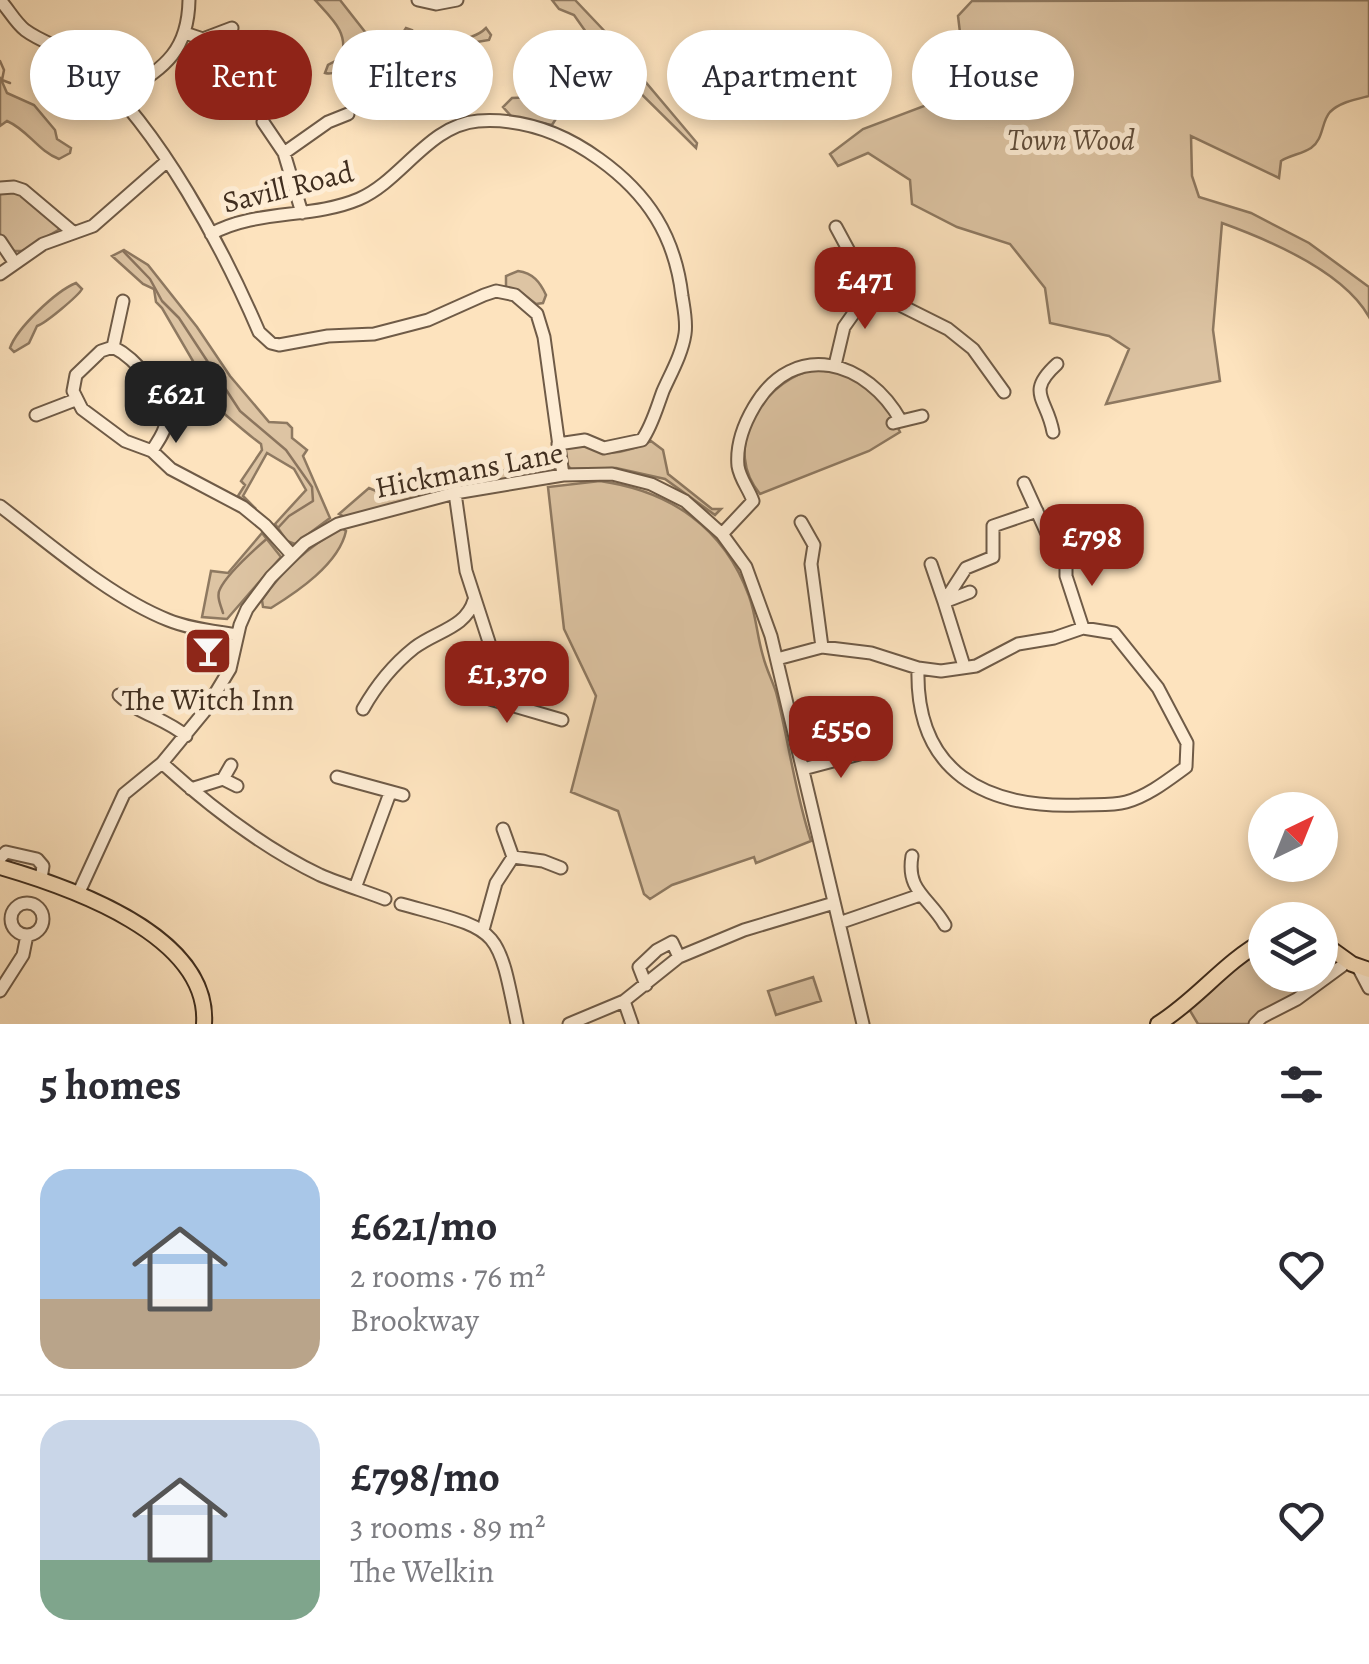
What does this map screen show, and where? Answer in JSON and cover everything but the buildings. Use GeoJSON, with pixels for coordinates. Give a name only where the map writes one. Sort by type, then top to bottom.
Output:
{"type":"FeatureCollection","features":[{"type":"Feature","properties":{"kind":"main road"},"geometry":{"type":"LineString","coordinates":[[0,867],[78,892],[158,939],[184,962],[204,999],[204,1024]]}},
{"type":"Feature","properties":{"kind":"main road"},"geometry":{"type":"LineString","coordinates":[[1158,1024],[1248,951]]}},
{"type":"Feature","properties":{"kind":"street"},"geometry":{"type":"LineString","coordinates":[[0,0],[30,33]]}},
{"type":"Feature","properties":{"kind":"street"},"geometry":{"type":"LineString","coordinates":[[185,30],[188,0]]}},
{"type":"Feature","properties":{"kind":"street"},"geometry":{"type":"LineString","coordinates":[[418,0],[436,4],[457,0]]}},
{"type":"Feature","properties":{"kind":"street"},"geometry":{"type":"LineString","coordinates":[[227,30],[232,28]]}},
{"type":"Feature","properties":{"kind":"street"},"geometry":{"type":"LineString","coordinates":[[155,71],[175,51]]}},
{"type":"Feature","properties":{"kind":"street"},"geometry":{"type":"LineString","coordinates":[[134,120],[211,234],[264,338],[271,344],[387,332],[439,316],[484,295],[515,294],[538,314],[563,475]]}},
{"type":"Feature","properties":{"kind":"street"},"geometry":{"type":"LineString","coordinates":[[284,153],[333,120]]}},
{"type":"Feature","properties":{"kind":"street","name":"Savill Road"},"geometry":{"type":"LineString","coordinates":[[211,234],[240,222],[360,199],[390,180],[444,134],[468,122],[496,121],[546,130],[570,140],[621,176],[654,211],[675,254],[685,335],[642,440],[604,448],[585,440],[558,444]]}},
{"type":"Feature","properties":{"kind":"street"},"geometry":{"type":"LineString","coordinates":[[262,122],[284,153],[302,213]]}},
{"type":"Feature","properties":{"kind":"street"},"geometry":{"type":"LineString","coordinates":[[0,274],[53,238],[102,220],[166,162]]}},
{"type":"Feature","properties":{"kind":"street"},"geometry":{"type":"LineString","coordinates":[[0,188],[23,190],[74,233]]}},
{"type":"Feature","properties":{"kind":"street"},"geometry":{"type":"LineString","coordinates":[[836,227],[870,290],[960,338],[982,358],[1004,392]]}},
{"type":"Feature","properties":{"kind":"street"},"geometry":{"type":"LineString","coordinates":[[0,241],[14,262]]}},
{"type":"Feature","properties":{"kind":"street"},"geometry":{"type":"LineString","coordinates":[[836,365],[844,327],[870,290]]}},
{"type":"Feature","properties":{"kind":"street"},"geometry":{"type":"LineString","coordinates":[[112,347],[123,301]]}},
{"type":"Feature","properties":{"kind":"street"},"geometry":{"type":"LineString","coordinates":[[112,347],[101,350],[76,375],[76,400],[82,409],[115,435],[152,451],[171,470],[233,500],[273,533],[292,555]]}},
{"type":"Feature","properties":{"kind":"street"},"geometry":{"type":"LineString","coordinates":[[112,347],[141,372],[164,404],[166,422],[152,451]]}},
{"type":"Feature","properties":{"kind":"street"},"geometry":{"type":"LineString","coordinates":[[1053,432],[1038,393],[1041,378],[1057,364]]}},
{"type":"Feature","properties":{"kind":"street"},"geometry":{"type":"LineString","coordinates":[[722,534],[752,504],[738,467],[747,419],[758,400],[782,376],[800,368],[836,365],[858,373],[884,394],[897,422],[922,416]]}},
{"type":"Feature","properties":{"kind":"street"},"geometry":{"type":"LineString","coordinates":[[36,415],[76,400]]}},
{"type":"Feature","properties":{"kind":"street","name":"Hickmans Lane"},"geometry":{"type":"LineString","coordinates":[[78,892],[124,794],[162,763],[186,736],[226,678],[246,610],[292,555],[318,534],[338,524],[455,493],[563,475],[612,474],[651,484],[685,500],[722,534],[746,567],[777,660],[863,1024]]}},
{"type":"Feature","properties":{"kind":"street"},"geometry":{"type":"LineString","coordinates":[[1024,483],[1049,538]]}},
{"type":"Feature","properties":{"kind":"street"},"geometry":{"type":"LineString","coordinates":[[455,493],[466,572],[486,630],[489,653],[482,684],[484,695],[562,720]]}},
{"type":"Feature","properties":{"kind":"street"},"geometry":{"type":"LineString","coordinates":[[0,506],[146,609],[181,624],[237,635]]}},
{"type":"Feature","properties":{"kind":"street"},"geometry":{"type":"LineString","coordinates":[[944,602],[966,568],[993,557],[993,526],[1037,511]]}},
{"type":"Feature","properties":{"kind":"street"},"geometry":{"type":"LineString","coordinates":[[801,522],[814,545],[811,564],[822,646]]}},
{"type":"Feature","properties":{"kind":"street"},"geometry":{"type":"LineString","coordinates":[[1066,556],[1066,576],[1083,628]]}},
{"type":"Feature","properties":{"kind":"street"},"geometry":{"type":"LineString","coordinates":[[930,564],[964,666]]}},
{"type":"Feature","properties":{"kind":"street"},"geometry":{"type":"LineString","coordinates":[[944,602],[970,592]]}},
{"type":"Feature","properties":{"kind":"street"},"geometry":{"type":"LineString","coordinates":[[463,622],[474,598]]}},
{"type":"Feature","properties":{"kind":"street"},"geometry":{"type":"LineString","coordinates":[[363,709],[383,679],[411,650],[438,632],[463,622],[486,630]]}},
{"type":"Feature","properties":{"kind":"street"},"geometry":{"type":"LineString","coordinates":[[777,660],[822,646],[871,653],[940,672],[976,666],[1018,644],[1083,628],[1114,634],[1158,688],[1187,743],[1186,767],[1160,786],[1126,802],[1052,806],[978,790],[947,767],[928,737],[918,691],[918,668]]}},
{"type":"Feature","properties":{"kind":"street"},"geometry":{"type":"LineString","coordinates":[[120,695],[128,704],[164,720],[186,736]]}},
{"type":"Feature","properties":{"kind":"street"},"geometry":{"type":"LineString","coordinates":[[803,770],[867,752]]}},
{"type":"Feature","properties":{"kind":"street"},"geometry":{"type":"LineString","coordinates":[[162,763],[191,789],[273,848],[323,876],[386,899]]}},
{"type":"Feature","properties":{"kind":"street"},"geometry":{"type":"LineString","coordinates":[[223,779],[231,765]]}},
{"type":"Feature","properties":{"kind":"street"},"geometry":{"type":"LineString","coordinates":[[337,778],[397,794],[355,888]]}},
{"type":"Feature","properties":{"kind":"street"},"geometry":{"type":"LineString","coordinates":[[191,789],[223,779],[238,786]]}},
{"type":"Feature","properties":{"kind":"street"},"geometry":{"type":"LineString","coordinates":[[503,828],[513,857]]}},
{"type":"Feature","properties":{"kind":"street"},"geometry":{"type":"LineString","coordinates":[[0,858],[6,852],[37,859],[43,866],[41,879]]}},
{"type":"Feature","properties":{"kind":"street"},"geometry":{"type":"LineString","coordinates":[[912,856],[909,874],[944,926]]}},
{"type":"Feature","properties":{"kind":"street"},"geometry":{"type":"LineString","coordinates":[[513,857],[543,860],[561,868]]}},
{"type":"Feature","properties":{"kind":"street"},"geometry":{"type":"LineString","coordinates":[[483,930],[496,882],[513,857]]}},
{"type":"Feature","properties":{"kind":"street"},"geometry":{"type":"LineString","coordinates":[[839,923],[920,895]]}},
{"type":"Feature","properties":{"kind":"street"},"geometry":{"type":"LineString","coordinates":[[569,1024],[624,1001],[680,957],[744,930],[834,903]]}},
{"type":"Feature","properties":{"kind":"street"},"geometry":{"type":"LineString","coordinates":[[401,904],[491,936],[504,960],[517,1024]]}},
{"type":"Feature","properties":{"kind":"street"},"geometry":{"type":"LineString","coordinates":[[0,991],[23,955],[27,935]]}},
{"type":"Feature","properties":{"kind":"street"},"geometry":{"type":"LineString","coordinates":[[646,985],[639,967],[657,950],[672,942],[680,957]]}},
{"type":"Feature","properties":{"kind":"street"},"geometry":{"type":"LineString","coordinates":[[1255,1024],[1342,966],[1357,966],[1369,988]]}},
{"type":"Feature","properties":{"kind":"street"},"geometry":{"type":"LineString","coordinates":[[624,1001],[632,1024]]}},
{"type":"Feature","properties":{"kind":"green space"},"geometry":{"type":"Polygon","coordinates":[[[315,0],[340,0],[364,30],[339,30],[315,0]]]}},
{"type":"Feature","properties":{"kind":"green space"},"geometry":{"type":"Polygon","coordinates":[[[552,0],[575,0],[604,30],[585,30],[574,15],[559,9],[552,0]]]}},
{"type":"Feature","properties":{"kind":"green space","name":"Town Wood"},"geometry":{"type":"Polygon","coordinates":[[[1369,0],[1369,96],[1344,103],[1330,112],[1315,144],[1281,161],[1279,178],[1191,136],[1192,176],[1199,197],[1251,213],[1309,243],[1369,287],[1369,317],[1324,272],[1283,248],[1222,223],[1213,330],[1220,381],[1106,404],[1129,349],[1109,336],[1050,323],[1045,288],[1010,244],[957,227],[912,204],[910,180],[868,153],[838,166],[830,154],[863,129],[912,111],[912,120],[1074,120],[1074,30],[960,30],[958,16],[972,1],[1369,0]]]}},
{"type":"Feature","properties":{"kind":"green space"},"geometry":{"type":"Polygon","coordinates":[[[0,77],[7,93],[30,103],[30,120],[47,120],[57,139],[71,148],[70,153],[59,159],[7,121],[0,126],[0,77]]]}},
{"type":"Feature","properties":{"kind":"green space"},"geometry":{"type":"Polygon","coordinates":[[[647,84],[667,107],[667,119],[647,99],[647,84]]]}},
{"type":"Feature","properties":{"kind":"green space"},"geometry":{"type":"Polygon","coordinates":[[[513,98],[513,117],[503,107],[513,98]]]}},
{"type":"Feature","properties":{"kind":"green space"},"geometry":{"type":"Polygon","coordinates":[[[527,120],[555,120],[552,125],[527,120]]]}},
{"type":"Feature","properties":{"kind":"green space"},"geometry":{"type":"Polygon","coordinates":[[[668,120],[678,120],[697,143],[696,148],[668,120]]]}},
{"type":"Feature","properties":{"kind":"green space"},"geometry":{"type":"Polygon","coordinates":[[[0,194],[19,194],[60,229],[22,251],[11,251],[0,236],[0,194]]]}},
{"type":"Feature","properties":{"kind":"green space"},"geometry":{"type":"Polygon","coordinates":[[[124,250],[148,265],[269,422],[287,423],[292,428],[292,438],[307,450],[303,456],[330,518],[295,544],[287,541],[275,524],[306,490],[294,469],[267,453],[243,496],[256,509],[238,496],[245,485],[241,481],[262,450],[261,444],[200,393],[184,407],[172,410],[171,405],[204,380],[156,302],[154,289],[112,256],[124,250]]]}},
{"type":"Feature","properties":{"kind":"green space"},"geometry":{"type":"Polygon","coordinates":[[[518,271],[538,282],[546,295],[543,303],[536,304],[506,287],[506,276],[518,271]]]}},
{"type":"Feature","properties":{"kind":"green space"},"geometry":{"type":"Polygon","coordinates":[[[76,283],[82,289],[37,326],[29,343],[14,352],[10,348],[29,321],[76,283]]]}},
{"type":"Feature","properties":{"kind":"green space"},"geometry":{"type":"Polygon","coordinates":[[[808,371],[839,373],[864,385],[884,405],[900,432],[869,451],[760,494],[749,477],[745,458],[751,422],[774,391],[808,371]]]}},
{"type":"Feature","properties":{"kind":"green space"},"geometry":{"type":"Polygon","coordinates":[[[651,441],[663,450],[668,474],[712,509],[721,509],[715,515],[665,479],[616,468],[571,469],[565,463],[563,451],[577,445],[610,453],[651,441]]]}},
{"type":"Feature","properties":{"kind":"green space"},"geometry":{"type":"Polygon","coordinates":[[[547,450],[555,456],[556,466],[551,472],[435,493],[345,517],[339,514],[369,488],[383,494],[520,467],[532,453],[547,450]]]}},
{"type":"Feature","properties":{"kind":"green space"},"geometry":{"type":"Polygon","coordinates":[[[600,481],[649,493],[691,516],[725,550],[738,572],[751,603],[776,692],[811,841],[756,863],[754,857],[672,885],[650,899],[644,894],[618,811],[571,792],[596,696],[564,629],[548,487],[600,481]]]}},
{"type":"Feature","properties":{"kind":"green space"},"geometry":{"type":"Polygon","coordinates":[[[342,528],[346,531],[342,543],[326,566],[271,608],[263,607],[262,600],[288,568],[342,528]]]}},
{"type":"Feature","properties":{"kind":"green space"},"geometry":{"type":"Polygon","coordinates":[[[262,533],[281,557],[227,619],[202,617],[211,571],[228,573],[262,533]]]}},
{"type":"Feature","properties":{"kind":"green space"},"geometry":{"type":"Polygon","coordinates":[[[1248,958],[1248,992],[1299,994],[1250,1024],[1198,1024],[1189,1009],[1248,958]]]}},
{"type":"Feature","properties":{"kind":"green space"},"geometry":{"type":"Polygon","coordinates":[[[813,977],[821,1001],[776,1015],[768,991],[813,977]]]}},
{"type":"Feature","properties":{"kind":"waterway"},"geometry":{"type":"LineString","coordinates":[[0,61],[4,70],[2,80],[10,83]]}},
{"type":"Feature","properties":{"kind":"waterway"},"geometry":{"type":"LineString","coordinates":[[123,251],[179,318],[240,411],[286,450],[312,487],[313,501],[276,530]]}},
{"type":"Feature","properties":{"kind":"waterway"},"geometry":{"type":"LineString","coordinates":[[223,613],[218,595],[224,582],[270,536]]}},
{"type":"Feature","properties":{"kind":"place","name":"The Witch Inn"},"geometry":{"type":"Point","coordinates":[208,651]}}]}
